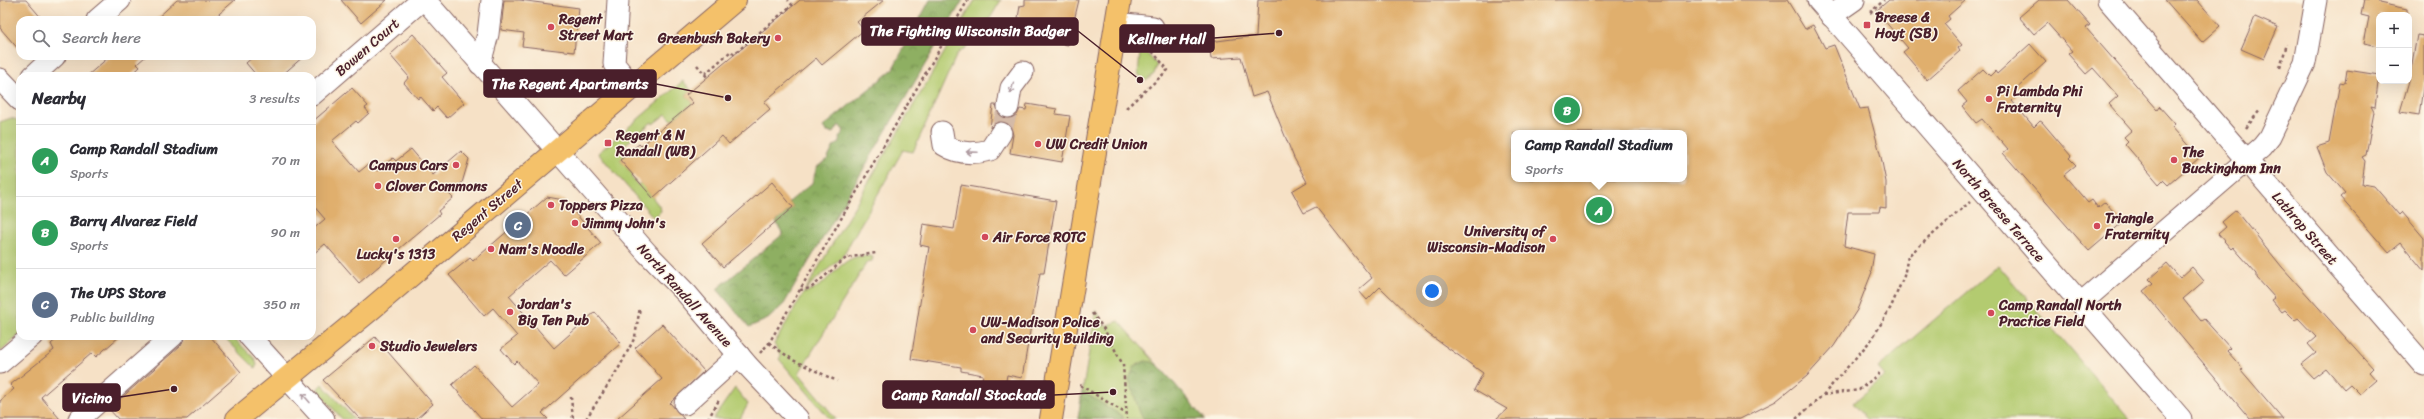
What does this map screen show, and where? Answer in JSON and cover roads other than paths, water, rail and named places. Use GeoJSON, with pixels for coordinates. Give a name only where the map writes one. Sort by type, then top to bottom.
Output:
{"type":"FeatureCollection","features":[{"type":"Feature","properties":{"kind":"main road","name":"Regent Street"},"geometry":{"type":"LineString","coordinates":[[238,419],[370,310],[735,0]]}},
{"type":"Feature","properties":{"kind":"main road"},"geometry":{"type":"LineString","coordinates":[[1051,419],[1120,0]]}},
{"type":"Feature","properties":{"kind":"street"},"geometry":{"type":"LineString","coordinates":[[102,16],[120,0]]}},
{"type":"Feature","properties":{"kind":"street","name":"Bowen Court"},"geometry":{"type":"LineString","coordinates":[[316,92],[422,0]]}},
{"type":"Feature","properties":{"kind":"street","name":"North Randall Avenue"},"geometry":{"type":"LineString","coordinates":[[425,0],[648,254],[687,294],[739,355],[798,419]]}},
{"type":"Feature","properties":{"kind":"street"},"geometry":{"type":"LineString","coordinates":[[480,64],[488,34],[492,0]]}},
{"type":"Feature","properties":{"kind":"street"},"geometry":{"type":"LineString","coordinates":[[618,0],[614,64],[633,87]]}},
{"type":"Feature","properties":{"kind":"street","name":"North Breese Terrace"},"geometry":{"type":"LineString","coordinates":[[1818,0],[2181,419]]}},
{"type":"Feature","properties":{"kind":"street","name":"Lathrop Street"},"geometry":{"type":"LineString","coordinates":[[2108,0],[2424,365]]}},
{"type":"Feature","properties":{"kind":"street"},"geometry":{"type":"LineString","coordinates":[[2081,304],[2262,147],[2270,137],[2305,63],[2316,0]]}},
{"type":"Feature","properties":{"kind":"street"},"geometry":{"type":"LineString","coordinates":[[1831,16],[1860,8]]}},
{"type":"Feature","properties":{"kind":"street"},"geometry":{"type":"LineString","coordinates":[[1116,23],[1148,36]]}},
{"type":"Feature","properties":{"kind":"street"},"geometry":{"type":"LineString","coordinates":[[37,72],[51,60]]}},
{"type":"Feature","properties":{"kind":"street"},"geometry":{"type":"LineString","coordinates":[[1008,107],[1011,88],[1023,72]]}},
{"type":"Feature","properties":{"kind":"street"},"geometry":{"type":"LineString","coordinates":[[942,132],[944,145],[951,149],[976,153],[990,150],[1001,133]]}},
{"type":"Feature","properties":{"kind":"street"},"geometry":{"type":"LineString","coordinates":[[0,363],[27,340]]}},
{"type":"Feature","properties":{"kind":"street"},"geometry":{"type":"LineString","coordinates":[[79,419],[168,340]]}},
{"type":"Feature","properties":{"kind":"street"},"geometry":{"type":"LineString","coordinates":[[253,340],[324,419]]}},
{"type":"Feature","properties":{"kind":"street"},"geometry":{"type":"LineString","coordinates":[[685,404],[739,355]]}},
{"type":"Feature","properties":{"kind":"tunnel"},"geometry":{"type":"LineString","coordinates":[[1001,133],[1008,107]]}},
{"type":"Feature","properties":{"kind":"place","name":"Breese & Hoyt (SB)"},"geometry":{"type":"Point","coordinates":[1867,25]}},
{"type":"Feature","properties":{"kind":"place","name":"Regent Street Mart"},"geometry":{"type":"Point","coordinates":[551,27]}},
{"type":"Feature","properties":{"kind":"place","name":"Kellner Hall"},"geometry":{"type":"Point","coordinates":[1279,33]}},
{"type":"Feature","properties":{"kind":"place","name":"Greenbush Bakery"},"geometry":{"type":"Point","coordinates":[778,38]}},
{"type":"Feature","properties":{"kind":"place","name":"The Fighting Wisconsin Badger"},"geometry":{"type":"Point","coordinates":[1140,80]}},
{"type":"Feature","properties":{"kind":"place","name":"The Regent Apartments"},"geometry":{"type":"Point","coordinates":[728,98]}},
{"type":"Feature","properties":{"kind":"place","name":"Pi Lambda Phi Fraternity"},"geometry":{"type":"Point","coordinates":[1989,99]}},
{"type":"Feature","properties":{"kind":"place","name":"Barry Alvarez Field"},"geometry":{"type":"Point","coordinates":[1567,110]}},
{"type":"Feature","properties":{"kind":"place","name":"Regent & N Randall (WB)"},"geometry":{"type":"Point","coordinates":[608,143]}},
{"type":"Feature","properties":{"kind":"place","name":"UW Credit Union"},"geometry":{"type":"Point","coordinates":[1038,144]}},
{"type":"Feature","properties":{"kind":"place","name":"The Buckingham Inn"},"geometry":{"type":"Point","coordinates":[2174,160]}},
{"type":"Feature","properties":{"kind":"place","name":"Campus Cars"},"geometry":{"type":"Point","coordinates":[456,165]}},
{"type":"Feature","properties":{"kind":"place","name":"Clover Commons"},"geometry":{"type":"Point","coordinates":[378,186]}},
{"type":"Feature","properties":{"kind":"place","name":"Toppers Pizza"},"geometry":{"type":"Point","coordinates":[551,205]}},
{"type":"Feature","properties":{"kind":"place","name":"Camp Randall Stadium"},"geometry":{"type":"Point","coordinates":[1599,210]}},
{"type":"Feature","properties":{"kind":"place","name":"Jimmy John's"},"geometry":{"type":"Point","coordinates":[575,223]}},
{"type":"Feature","properties":{"kind":"place","name":"The UPS Store"},"geometry":{"type":"Point","coordinates":[518,225]}},
{"type":"Feature","properties":{"kind":"place","name":"Triangle Fraternity"},"geometry":{"type":"Point","coordinates":[2097,226]}},
{"type":"Feature","properties":{"kind":"place","name":"Air Force ROTC"},"geometry":{"type":"Point","coordinates":[985,237]}},
{"type":"Feature","properties":{"kind":"place","name":"Lucky's 1313"},"geometry":{"type":"Point","coordinates":[396,239]}},
{"type":"Feature","properties":{"kind":"place","name":"University of Wisconsin-Madison"},"geometry":{"type":"Point","coordinates":[1553,239]}},
{"type":"Feature","properties":{"kind":"place","name":"Nam's Noodle"},"geometry":{"type":"Point","coordinates":[491,249]}},
{"type":"Feature","properties":{"kind":"place","name":"Jordan's Big Ten Pub"},"geometry":{"type":"Point","coordinates":[510,312]}},
{"type":"Feature","properties":{"kind":"place","name":"Camp Randall North Practice Field"},"geometry":{"type":"Point","coordinates":[1991,313]}},
{"type":"Feature","properties":{"kind":"place","name":"UW-Madison Police and Security Building"},"geometry":{"type":"Point","coordinates":[973,330]}},
{"type":"Feature","properties":{"kind":"place","name":"Studio Jewelers"},"geometry":{"type":"Point","coordinates":[372,346]}},
{"type":"Feature","properties":{"kind":"place","name":"Vicino"},"geometry":{"type":"Point","coordinates":[174,389]}},
{"type":"Feature","properties":{"kind":"place","name":"Camp Randall Stockade"},"geometry":{"type":"Point","coordinates":[1113,392]}}]}
